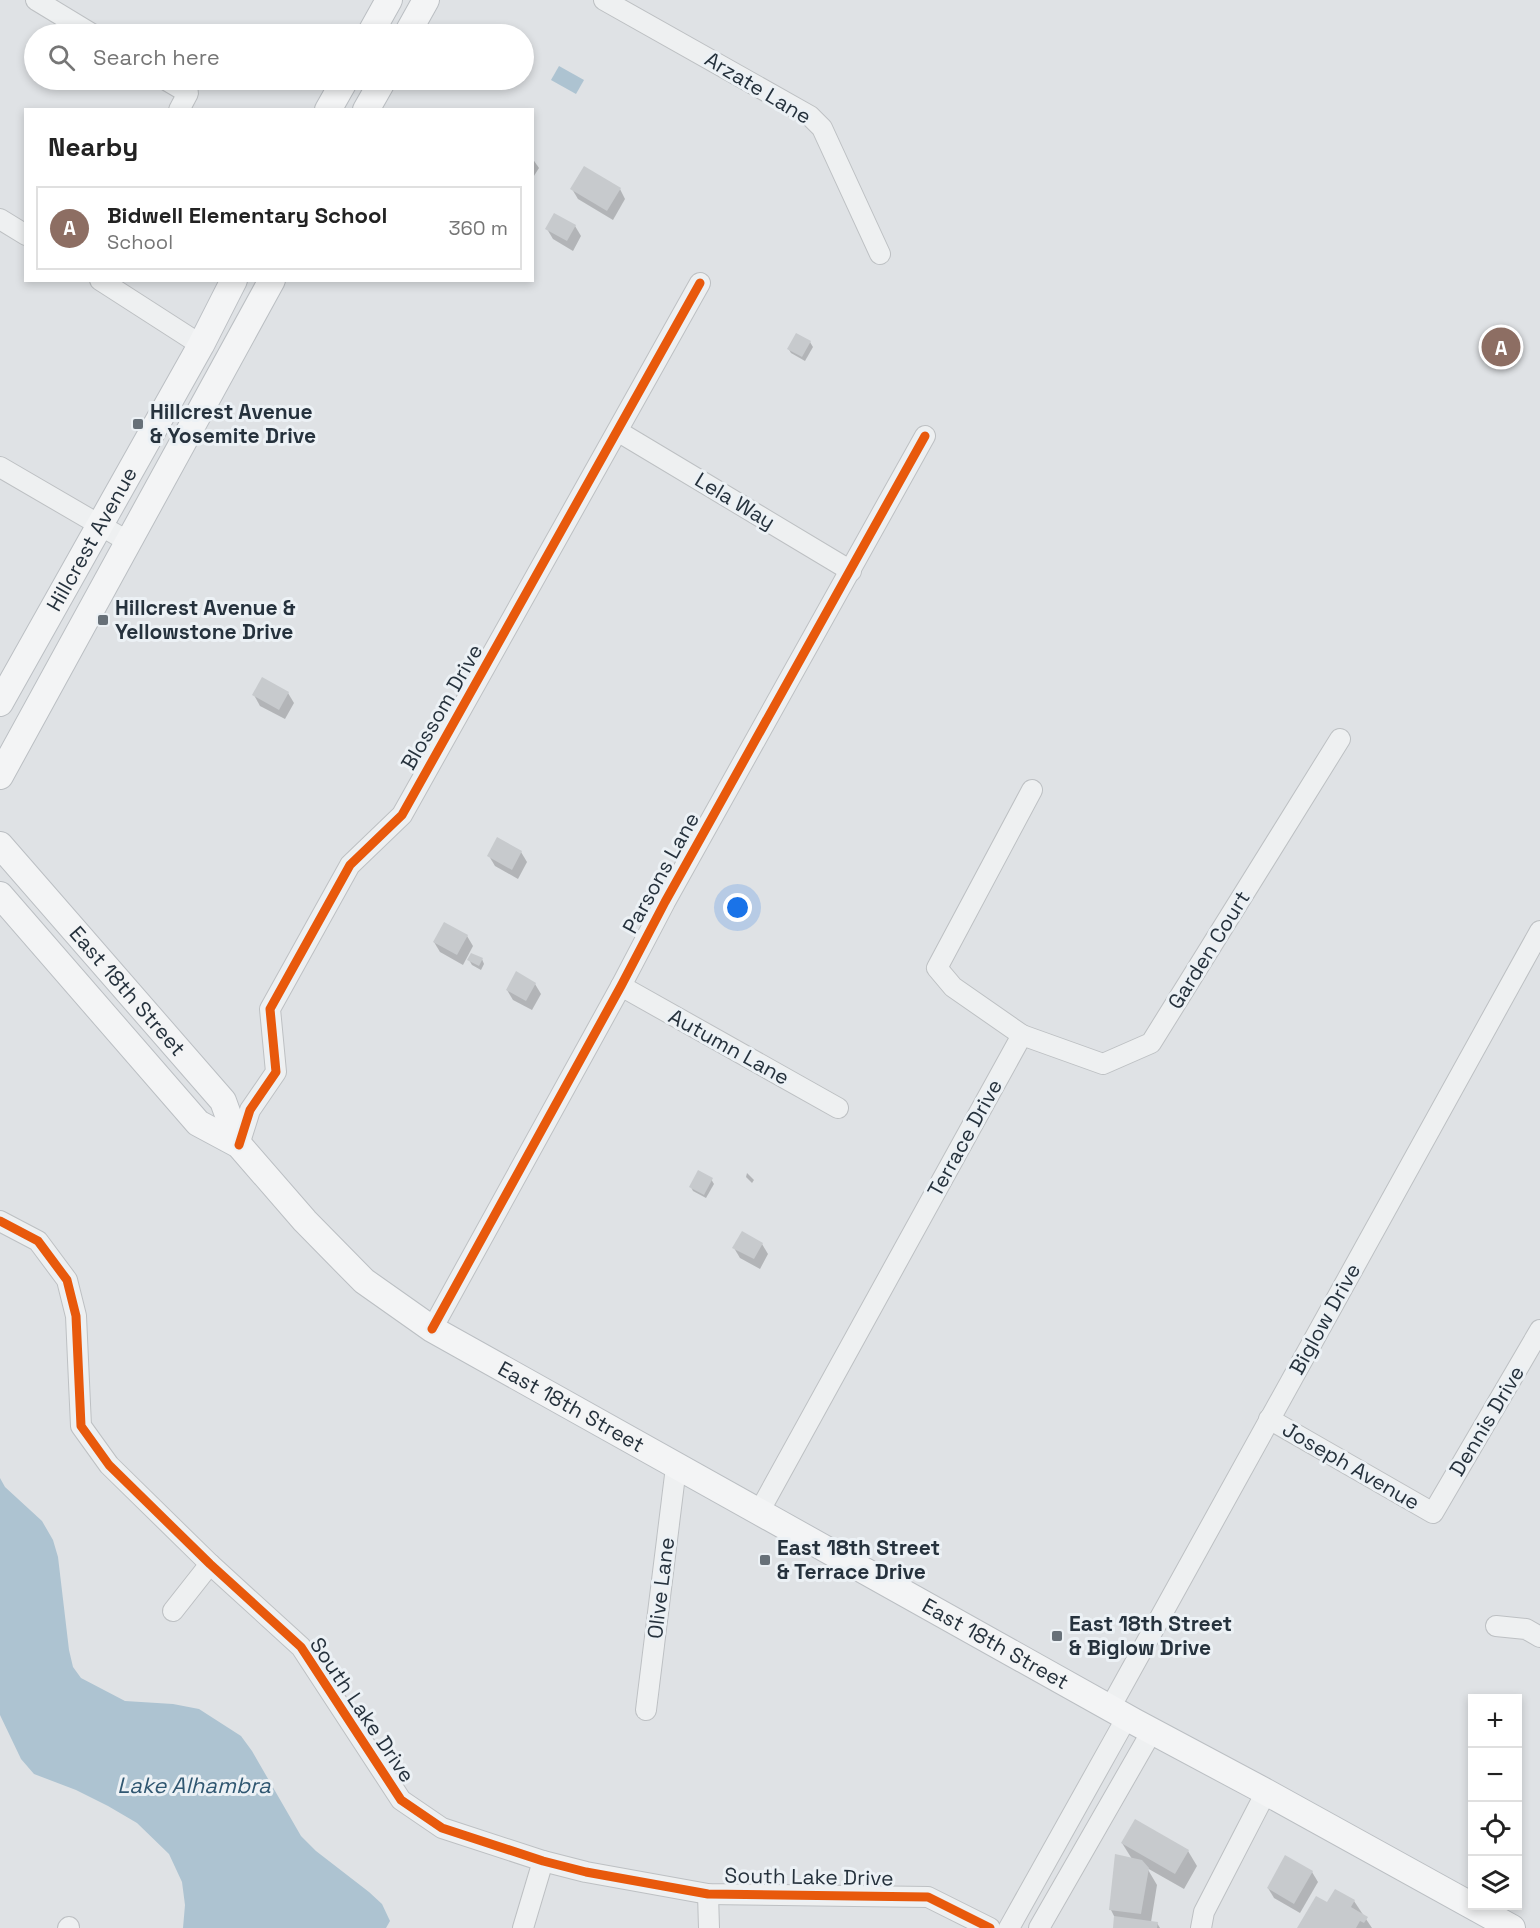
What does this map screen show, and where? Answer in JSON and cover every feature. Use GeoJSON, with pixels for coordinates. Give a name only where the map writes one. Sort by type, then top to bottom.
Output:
{"type":"FeatureCollection","features":[{"type":"Feature","properties":{"kind":"main road"},"geometry":{"type":"LineString","coordinates":[[376,24],[389,0]]}},
{"type":"Feature","properties":{"kind":"main road"},"geometry":{"type":"LineString","coordinates":[[413,24],[426,0]]}},
{"type":"Feature","properties":{"kind":"main road"},"geometry":{"type":"LineString","coordinates":[[329,108],[339,90]]}},
{"type":"Feature","properties":{"kind":"main road"},"geometry":{"type":"LineString","coordinates":[[367,108],[377,90]]}},
{"type":"Feature","properties":{"kind":"main road","name":"Hillcrest Avenue"},"geometry":{"type":"LineString","coordinates":[[0,703],[201,345],[233,282]]}},
{"type":"Feature","properties":{"kind":"main road","name":"Hillcrest Avenue"},"geometry":{"type":"LineString","coordinates":[[0,776],[271,282]]}},
{"type":"Feature","properties":{"kind":"main road","name":"East 18th Street"},"geometry":{"type":"LineString","coordinates":[[0,845],[223,1101],[238,1144],[304,1221],[364,1281],[432,1329],[676,1467],[1512,1928]]}},
{"type":"Feature","properties":{"kind":"main road","name":"East 18th Street"},"geometry":{"type":"LineString","coordinates":[[0,895],[198,1123],[238,1144]]}},
{"type":"Feature","properties":{"kind":"street"},"geometry":{"type":"LineString","coordinates":[[36,0],[76,24]]}},
{"type":"Feature","properties":{"kind":"street","name":"Arzate Lane"},"geometry":{"type":"LineString","coordinates":[[604,0],[810,116],[822,128],[880,254]]}},
{"type":"Feature","properties":{"kind":"street"},"geometry":{"type":"LineString","coordinates":[[180,108],[188,93],[183,90]]}},
{"type":"Feature","properties":{"kind":"street"},"geometry":{"type":"LineString","coordinates":[[0,219],[24,234]]}},
{"type":"Feature","properties":{"kind":"street"},"geometry":{"type":"LineString","coordinates":[[103,282],[201,345]]}},
{"type":"Feature","properties":{"kind":"street","name":"Blossom Drive"},"geometry":{"type":"LineString","coordinates":[[238,1144],[250,1110],[276,1072],[270,1009],[350,865],[402,815],[700,284]]}},
{"type":"Feature","properties":{"kind":"street","name":"Lela Way"},"geometry":{"type":"LineString","coordinates":[[619,432],[851,571]]}},
{"type":"Feature","properties":{"kind":"street","name":"Parsons Lane"},"geometry":{"type":"LineString","coordinates":[[432,1329],[685,866],[926,436]]}},
{"type":"Feature","properties":{"kind":"street"},"geometry":{"type":"LineString","coordinates":[[0,467],[129,542]]}},
{"type":"Feature","properties":{"kind":"street","name":"Garden Court"},"geometry":{"type":"LineString","coordinates":[[1022,1035],[1104,1064],[1151,1043],[1340,739]]}},
{"type":"Feature","properties":{"kind":"street"},"geometry":{"type":"LineString","coordinates":[[1022,1035],[952,987],[937,968],[1032,790]]}},
{"type":"Feature","properties":{"kind":"street","name":"Biglow Drive"},"geometry":{"type":"LineString","coordinates":[[1009,1928],[1269,1419],[1540,931]]}},
{"type":"Feature","properties":{"kind":"street","name":"Autumn Lane"},"geometry":{"type":"LineString","coordinates":[[621,986],[838,1108]]}},
{"type":"Feature","properties":{"kind":"street","name":"Terrace Drive"},"geometry":{"type":"LineString","coordinates":[[759,1512],[1022,1035]]}},
{"type":"Feature","properties":{"kind":"street","name":"South Lake Drive"},"geometry":{"type":"LineString","coordinates":[[0,1221],[38,1241],[67,1280],[76,1316],[81,1426],[109,1465],[210,1564],[301,1647],[401,1800],[442,1828],[543,1861],[586,1872],[708,1894],[928,1897],[990,1928]]}},
{"type":"Feature","properties":{"kind":"street","name":"Dennis Drive"},"geometry":{"type":"LineString","coordinates":[[1433,1512],[1534,1355],[1540,1330]]}},
{"type":"Feature","properties":{"kind":"street","name":"Joseph Avenue"},"geometry":{"type":"LineString","coordinates":[[1269,1419],[1433,1512]]}},
{"type":"Feature","properties":{"kind":"street","name":"Olive Lane"},"geometry":{"type":"LineString","coordinates":[[646,1710],[676,1467]]}},
{"type":"Feature","properties":{"kind":"street"},"geometry":{"type":"LineString","coordinates":[[172,1611],[210,1564]]}},
{"type":"Feature","properties":{"kind":"street"},"geometry":{"type":"LineString","coordinates":[[1496,1626],[1526,1629],[1540,1637]]}},
{"type":"Feature","properties":{"kind":"street"},"geometry":{"type":"LineString","coordinates":[[1039,1928],[1152,1731]]}},
{"type":"Feature","properties":{"kind":"street"},"geometry":{"type":"LineString","coordinates":[[1201,1928],[1204,1912],[1266,1792]]}},
{"type":"Feature","properties":{"kind":"street"},"geometry":{"type":"LineString","coordinates":[[523,1928],[543,1861]]}},
{"type":"Feature","properties":{"kind":"street"},"geometry":{"type":"LineString","coordinates":[[708,1894],[709,1928]]}},
{"type":"Feature","properties":{"kind":"water"},"geometry":{"type":"Polygon","coordinates":[[[559,66],[584,80],[576,94],[551,80],[559,66]]]}},
{"type":"Feature","properties":{"kind":"water","name":"Lake Alhambra"},"geometry":{"type":"Polygon","coordinates":[[[0,1478],[5,1487],[42,1521],[53,1540],[58,1557],[69,1650],[73,1667],[81,1678],[125,1701],[173,1704],[199,1709],[241,1736],[301,1836],[316,1851],[382,1904],[390,1921],[386,1928],[183,1928],[185,1905],[182,1882],[169,1854],[137,1823],[76,1790],[34,1774],[21,1759],[0,1715],[0,1478]]]}},
{"type":"Feature","properties":{"kind":"building"},"geometry":{"type":"Polygon","coordinates":[[[584,166],[621,188],[607,211],[570,189],[584,166]]]}},
{"type":"Feature","properties":{"kind":"building"},"geometry":{"type":"Polygon","coordinates":[[[554,213],[576,225],[567,241],[545,229],[554,213]]]}},
{"type":"Feature","properties":{"kind":"building"},"geometry":{"type":"Polygon","coordinates":[[[796,333],[811,341],[802,357],[787,349],[796,333]]]}},
{"type":"Feature","properties":{"kind":"building"},"geometry":{"type":"Polygon","coordinates":[[[262,677],[289,692],[279,710],[252,695],[262,677]]]}},
{"type":"Feature","properties":{"kind":"building"},"geometry":{"type":"Polygon","coordinates":[[[497,837],[522,851],[512,870],[487,856],[497,837]]]}},
{"type":"Feature","properties":{"kind":"building"},"geometry":{"type":"Polygon","coordinates":[[[444,922],[468,935],[457,955],[433,942],[444,922]]]}},
{"type":"Feature","properties":{"kind":"building"},"geometry":{"type":"Polygon","coordinates":[[[471,953],[483,958],[479,966],[467,960],[471,953]]]}},
{"type":"Feature","properties":{"kind":"building"},"geometry":{"type":"Polygon","coordinates":[[[516,971],[536,983],[526,1001],[506,990],[516,971]]]}},
{"type":"Feature","properties":{"kind":"building"},"geometry":{"type":"Polygon","coordinates":[[[698,1170],[713,1178],[704,1195],[689,1187],[698,1170]]]}},
{"type":"Feature","properties":{"kind":"building"},"geometry":{"type":"Polygon","coordinates":[[[742,1231],[763,1243],[754,1259],[732,1248],[742,1231]]]}},
{"type":"Feature","properties":{"kind":"building"},"geometry":{"type":"Polygon","coordinates":[[[1135,1819],[1189,1850],[1175,1874],[1121,1843],[1135,1819]]]}},
{"type":"Feature","properties":{"kind":"building"},"geometry":{"type":"Polygon","coordinates":[[[1115,1854],[1142,1860],[1149,1868],[1141,1914],[1109,1910],[1115,1854]]]}},
{"type":"Feature","properties":{"kind":"building"},"geometry":{"type":"Polygon","coordinates":[[[1285,1855],[1313,1871],[1294,1904],[1267,1888],[1285,1855]]]}},
{"type":"Feature","properties":{"kind":"building"},"geometry":{"type":"Polygon","coordinates":[[[1335,1889],[1355,1900],[1351,1907],[1368,1917],[1364,1923],[1360,1921],[1356,1928],[1297,1928],[1316,1896],[1327,1902],[1335,1889]]]}},
{"type":"Feature","properties":{"kind":"building"},"geometry":{"type":"Polygon","coordinates":[[[1114,1916],[1158,1922],[1157,1928],[1113,1928],[1114,1916]]]}},
{"type":"Feature","properties":{"kind":"cycle path"},"geometry":{"type":"LineString","coordinates":[[239,1145],[250,1110],[276,1072],[270,1009],[350,865],[402,815],[700,283]]}},
{"type":"Feature","properties":{"kind":"cycle path"},"geometry":{"type":"LineString","coordinates":[[432,1329],[665,902],[925,436]]}},
{"type":"Feature","properties":{"kind":"cycle path"},"geometry":{"type":"LineString","coordinates":[[0,1221],[38,1241],[67,1280],[76,1316],[81,1426],[109,1465],[210,1564],[301,1647],[401,1800],[442,1828],[543,1861],[586,1872],[708,1894],[928,1897],[990,1928]]}},
{"type":"Feature","properties":{"kind":"place","name":"Bidwell Elementary School"},"geometry":{"type":"Point","coordinates":[1501,347]}},
{"type":"Feature","properties":{"kind":"place","name":"Hillcrest Avenue & Yosemite Drive"},"geometry":{"type":"Point","coordinates":[138,424]}},
{"type":"Feature","properties":{"kind":"place","name":"Hillcrest Avenue & Yellowstone Drive"},"geometry":{"type":"Point","coordinates":[103,620]}},
{"type":"Feature","properties":{"kind":"place","name":"East 18th Street & Terrace Drive"},"geometry":{"type":"Point","coordinates":[765,1560]}},
{"type":"Feature","properties":{"kind":"place","name":"East 18th Street & Biglow Drive"},"geometry":{"type":"Point","coordinates":[1057,1636]}}]}
